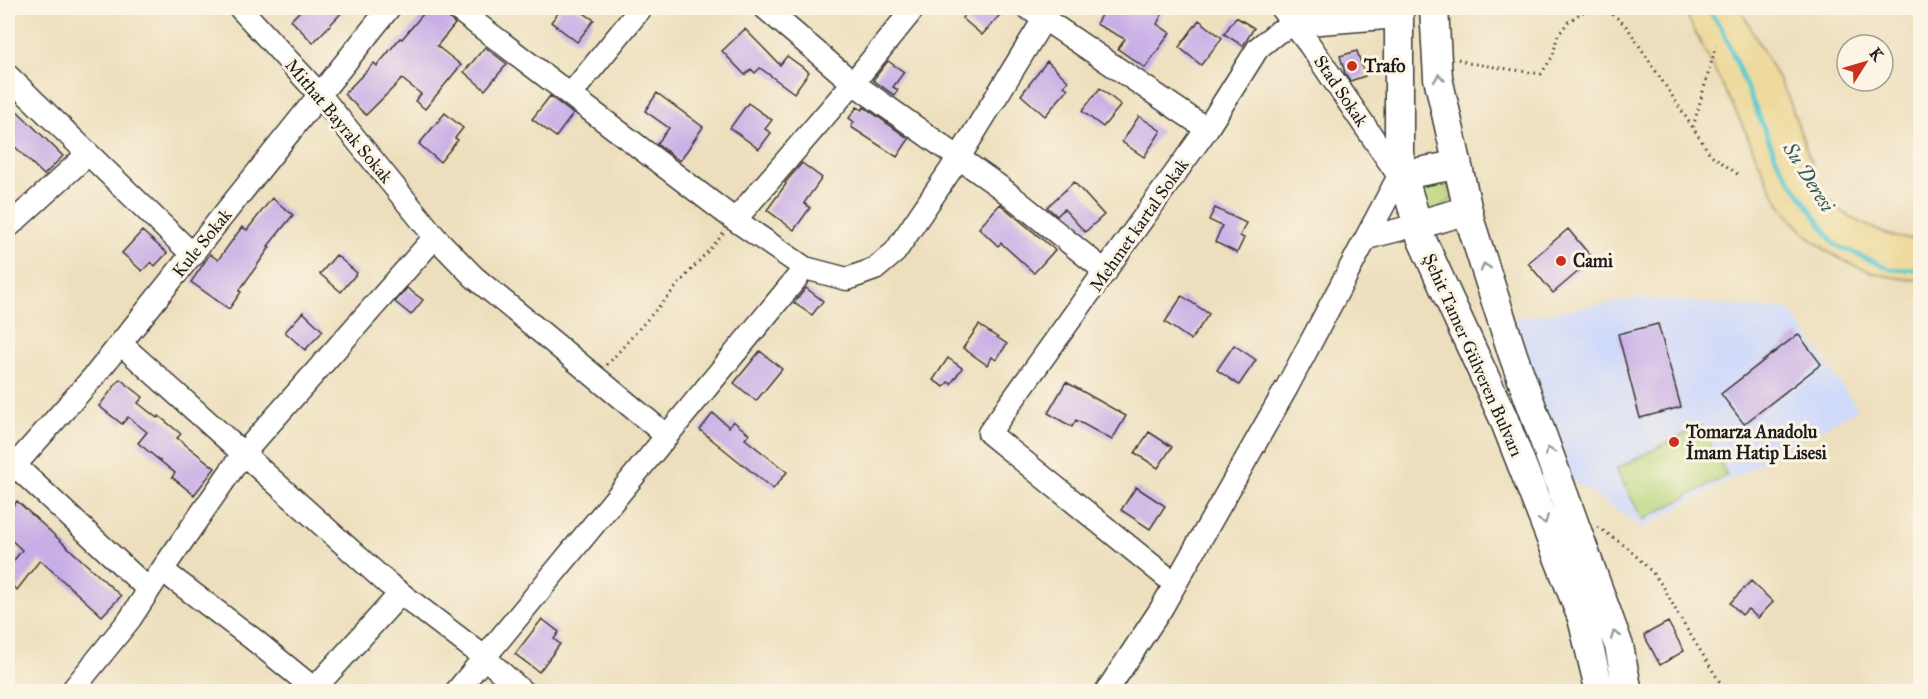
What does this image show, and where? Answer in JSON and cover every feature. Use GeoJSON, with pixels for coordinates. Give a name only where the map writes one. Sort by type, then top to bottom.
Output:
{"type":"FeatureCollection","features":[{"type":"Feature","properties":{"kind":"main road","name":"Şehit Tamer Gülveren Bulvarı"},"geometry":{"type":"LineString","coordinates":[[1434,8],[1438,78],[1468,210],[1513,355],[1619,646],[1628,692]]}},
{"type":"Feature","properties":{"kind":"main road","name":"Şehit Tamer Gülveren Bulvarı"},"geometry":{"type":"LineString","coordinates":[[1399,12],[1401,175],[1422,240],[1503,417],[1578,606],[1600,692]]}},
{"type":"Feature","properties":{"kind":"main road"},"geometry":{"type":"LineString","coordinates":[[1401,175],[1456,165]]}},
{"type":"Feature","properties":{"kind":"main road"},"geometry":{"type":"LineString","coordinates":[[1417,225],[1468,210]]}},
{"type":"Feature","properties":{"kind":"street","name":"Mithat Bayrak Sokak"},"geometry":{"type":"LineString","coordinates":[[240,8],[320,95],[435,237],[474,278],[667,436]]}},
{"type":"Feature","properties":{"kind":"street","name":"Kule Sokak"},"geometry":{"type":"LineString","coordinates":[[10,466],[121,344],[389,8]]}},
{"type":"Feature","properties":{"kind":"street"},"geometry":{"type":"LineString","coordinates":[[456,8],[735,220],[805,268],[847,279],[874,269],[895,252],[958,159],[1036,13],[1207,129]]}},
{"type":"Feature","properties":{"kind":"street"},"geometry":{"type":"LineString","coordinates":[[571,94],[641,8]]}},
{"type":"Feature","properties":{"kind":"street"},"geometry":{"type":"LineString","coordinates":[[765,8],[854,83],[1000,187],[1106,272]]}},
{"type":"Feature","properties":{"kind":"street"},"geometry":{"type":"LineString","coordinates":[[735,220],[854,83],[914,8]]}},
{"type":"Feature","properties":{"kind":"street"},"geometry":{"type":"LineString","coordinates":[[1287,16],[1399,12]]}},
{"type":"Feature","properties":{"kind":"street","name":"Mehmet kartal Sokak"},"geometry":{"type":"LineString","coordinates":[[1175,584],[989,433],[1207,129],[1258,48],[1278,32],[1287,16]]}},
{"type":"Feature","properties":{"kind":"street","name":"Stad Sokak"},"geometry":{"type":"LineString","coordinates":[[1287,16],[1401,175]]}},
{"type":"Feature","properties":{"kind":"street"},"geometry":{"type":"LineString","coordinates":[[8,76],[193,255]]}},
{"type":"Feature","properties":{"kind":"street"},"geometry":{"type":"LineString","coordinates":[[8,227],[88,154]]}},
{"type":"Feature","properties":{"kind":"street"},"geometry":{"type":"LineString","coordinates":[[1106,692],[1161,609],[1287,387],[1401,175]]}},
{"type":"Feature","properties":{"kind":"street"},"geometry":{"type":"LineString","coordinates":[[1367,238],[1417,225]]}},
{"type":"Feature","properties":{"kind":"street"},"geometry":{"type":"LineString","coordinates":[[71,692],[130,619],[242,455],[435,237]]}},
{"type":"Feature","properties":{"kind":"street"},"geometry":{"type":"LineString","coordinates":[[456,692],[805,268]]}},
{"type":"Feature","properties":{"kind":"street"},"geometry":{"type":"LineString","coordinates":[[121,344],[242,455],[400,594],[484,657],[523,692]]}},
{"type":"Feature","properties":{"kind":"street"},"geometry":{"type":"LineString","coordinates":[[10,466],[149,590]]}},
{"type":"Feature","properties":{"kind":"street"},"geometry":{"type":"LineString","coordinates":[[162,570],[305,687],[400,594]]}},
{"type":"Feature","properties":{"kind":"path"},"geometry":{"type":"LineString","coordinates":[[1436,49],[1468,63],[1541,74],[1553,56],[1557,37],[1568,22],[1582,12],[1602,11],[1614,15],[1628,27],[1710,154],[1740,176]]}},
{"type":"Feature","properties":{"kind":"path"},"geometry":{"type":"LineString","coordinates":[[1693,128],[1716,46]]}},
{"type":"Feature","properties":{"kind":"path"},"geometry":{"type":"LineString","coordinates":[[596,377],[735,220]]}},
{"type":"Feature","properties":{"kind":"path"},"geometry":{"type":"LineString","coordinates":[[1594,524],[1628,548],[1652,572],[1664,588],[1726,692]]}},
{"type":"Feature","properties":{"kind":"shaded area","name":"Tomarza Anadolu İmam Hatip Lisesi"},"geometry":{"type":"Polygon","coordinates":[[[1642,298],[1790,310],[1858,409],[1643,528],[1562,474],[1506,320],[1642,298]]]}},
{"type":"Feature","properties":{"kind":"green space"},"geometry":{"type":"Polygon","coordinates":[[[1442,182],[1450,189],[1453,199],[1429,214],[1419,191],[1426,183],[1442,182]]]}},
{"type":"Feature","properties":{"kind":"green space"},"geometry":{"type":"Polygon","coordinates":[[[1701,425],[1727,475],[1643,520],[1616,469],[1701,425]]]}},
{"type":"Feature","properties":{"kind":"sand"},"geometry":{"type":"Polygon","coordinates":[[[1683,8],[1740,8],[1789,99],[1820,189],[1844,213],[1859,222],[1886,234],[1920,239],[1920,280],[1877,274],[1857,267],[1820,246],[1803,232],[1771,188],[1741,122],[1683,8]]]}},
{"type":"Feature","properties":{"kind":"building"},"geometry":{"type":"Polygon","coordinates":[[[303,8],[346,8],[313,43],[291,20],[303,8]]]}},
{"type":"Feature","properties":{"kind":"building"},"geometry":{"type":"Polygon","coordinates":[[[428,8],[439,8],[455,24],[437,46],[461,65],[425,109],[415,101],[421,94],[402,79],[366,115],[344,94],[374,63],[377,66],[428,8]]]}},
{"type":"Feature","properties":{"kind":"building"},"geometry":{"type":"Polygon","coordinates":[[[562,8],[576,8],[594,20],[577,42],[551,22],[562,8]]]}},
{"type":"Feature","properties":{"kind":"building"},"geometry":{"type":"Polygon","coordinates":[[[971,8],[1006,8],[982,35],[962,18],[971,8]]]}},
{"type":"Feature","properties":{"kind":"building"},"geometry":{"type":"Polygon","coordinates":[[[1105,8],[1165,8],[1157,24],[1170,33],[1145,68],[1118,49],[1125,39],[1096,24],[1105,8]]]}},
{"type":"Feature","properties":{"kind":"building"},"geometry":{"type":"Polygon","coordinates":[[[1236,17],[1254,28],[1243,46],[1224,34],[1236,17]]]}},
{"type":"Feature","properties":{"kind":"building"},"geometry":{"type":"Polygon","coordinates":[[[1199,20],[1222,38],[1201,65],[1179,47],[1199,20]]]}},
{"type":"Feature","properties":{"kind":"building"},"geometry":{"type":"Polygon","coordinates":[[[745,29],[780,65],[787,56],[809,72],[794,93],[760,68],[755,73],[751,69],[745,75],[722,51],[745,29]]]}},
{"type":"Feature","properties":{"kind":"building"},"geometry":{"type":"Polygon","coordinates":[[[485,47],[507,64],[485,90],[464,72],[485,47]]]}},
{"type":"Feature","properties":{"kind":"building","name":"Trafo"},"geometry":{"type":"Polygon","coordinates":[[[1357,51],[1365,76],[1350,81],[1340,56],[1357,51]]]}},
{"type":"Feature","properties":{"kind":"building"},"geometry":{"type":"Polygon","coordinates":[[[888,61],[904,72],[893,87],[898,90],[894,95],[873,80],[888,61]]]}},
{"type":"Feature","properties":{"kind":"building"},"geometry":{"type":"Polygon","coordinates":[[[1047,61],[1068,81],[1064,86],[1068,89],[1045,116],[1021,95],[1047,61]]]}},
{"type":"Feature","properties":{"kind":"building"},"geometry":{"type":"Polygon","coordinates":[[[1100,88],[1121,105],[1103,127],[1082,111],[1100,88]]]}},
{"type":"Feature","properties":{"kind":"building"},"geometry":{"type":"Polygon","coordinates":[[[657,93],[703,127],[680,161],[657,144],[669,128],[645,111],[657,93]]]}},
{"type":"Feature","properties":{"kind":"building"},"geometry":{"type":"Polygon","coordinates":[[[550,96],[573,114],[556,137],[532,119],[550,96]]]}},
{"type":"Feature","properties":{"kind":"building"},"geometry":{"type":"Polygon","coordinates":[[[8,102],[63,156],[44,175],[8,140],[8,102]]]}},
{"type":"Feature","properties":{"kind":"building"},"geometry":{"type":"Polygon","coordinates":[[[748,103],[772,120],[765,129],[771,133],[759,149],[730,128],[748,103]]]}},
{"type":"Feature","properties":{"kind":"building"},"geometry":{"type":"Polygon","coordinates":[[[857,107],[862,110],[864,107],[909,139],[897,157],[851,127],[854,122],[849,118],[857,107]]]}},
{"type":"Feature","properties":{"kind":"building"},"geometry":{"type":"Polygon","coordinates":[[[445,113],[463,128],[455,138],[458,140],[440,162],[419,144],[445,113]]]}},
{"type":"Feature","properties":{"kind":"building"},"geometry":{"type":"Polygon","coordinates":[[[1139,116],[1161,131],[1144,157],[1122,142],[1139,116]]]}},
{"type":"Feature","properties":{"kind":"building"},"geometry":{"type":"Polygon","coordinates":[[[802,163],[822,178],[804,203],[810,208],[794,230],[767,210],[802,163]]]}},
{"type":"Feature","properties":{"kind":"building"},"geometry":{"type":"Polygon","coordinates":[[[1074,182],[1104,215],[1085,232],[1064,209],[1057,216],[1047,207],[1074,182]]]}},
{"type":"Feature","properties":{"kind":"building"},"geometry":{"type":"Polygon","coordinates":[[[272,198],[293,215],[268,246],[270,247],[229,309],[191,282],[210,254],[218,260],[242,227],[247,230],[272,198]]]}},
{"type":"Feature","properties":{"kind":"building"},"geometry":{"type":"Polygon","coordinates":[[[1000,204],[1055,250],[1034,273],[1001,243],[998,246],[979,228],[1000,204]]]}},
{"type":"Feature","properties":{"kind":"building"},"geometry":{"type":"Polygon","coordinates":[[[1215,208],[1246,223],[1240,236],[1244,238],[1237,253],[1215,242],[1222,226],[1209,220],[1215,208]]]}},
{"type":"Feature","properties":{"kind":"building","name":"Cami"},"geometry":{"type":"Polygon","coordinates":[[[1568,229],[1593,259],[1553,293],[1528,263],[1568,229]]]}},
{"type":"Feature","properties":{"kind":"building"},"geometry":{"type":"Polygon","coordinates":[[[142,231],[167,253],[155,266],[151,262],[142,271],[122,253],[142,231]]]}},
{"type":"Feature","properties":{"kind":"building"},"geometry":{"type":"Polygon","coordinates":[[[336,255],[357,273],[341,292],[320,274],[336,255]]]}},
{"type":"Feature","properties":{"kind":"building"},"geometry":{"type":"Polygon","coordinates":[[[407,288],[423,300],[411,315],[395,302],[407,288]]]}},
{"type":"Feature","properties":{"kind":"building"},"geometry":{"type":"Polygon","coordinates":[[[806,288],[823,301],[812,315],[794,303],[806,288]]]}},
{"type":"Feature","properties":{"kind":"building"},"geometry":{"type":"Polygon","coordinates":[[[1182,296],[1209,314],[1191,340],[1165,322],[1182,296]]]}},
{"type":"Feature","properties":{"kind":"building"},"geometry":{"type":"Polygon","coordinates":[[[303,312],[323,331],[305,350],[285,332],[303,312]]]}},
{"type":"Feature","properties":{"kind":"building"},"geometry":{"type":"Polygon","coordinates":[[[1658,324],[1681,407],[1640,418],[1618,334],[1658,324]]]}},
{"type":"Feature","properties":{"kind":"building"},"geometry":{"type":"Polygon","coordinates":[[[979,325],[1007,344],[996,360],[992,357],[987,365],[963,348],[979,325]]]}},
{"type":"Feature","properties":{"kind":"building"},"geometry":{"type":"Polygon","coordinates":[[[1798,334],[1821,364],[1744,424],[1721,394],[1798,334]]]}},
{"type":"Feature","properties":{"kind":"building"},"geometry":{"type":"Polygon","coordinates":[[[1234,345],[1256,360],[1239,385],[1217,370],[1234,345]]]}},
{"type":"Feature","properties":{"kind":"building"},"geometry":{"type":"Polygon","coordinates":[[[760,351],[782,369],[756,401],[734,383],[760,351]]]}},
{"type":"Feature","properties":{"kind":"building"},"geometry":{"type":"Polygon","coordinates":[[[948,358],[962,368],[951,384],[948,382],[944,387],[933,380],[948,358]]]}},
{"type":"Feature","properties":{"kind":"building"},"geometry":{"type":"Polygon","coordinates":[[[120,379],[143,397],[138,403],[181,434],[177,438],[215,468],[194,495],[172,477],[175,473],[138,443],[147,432],[128,417],[122,424],[99,406],[120,379]]]}},
{"type":"Feature","properties":{"kind":"building"},"geometry":{"type":"Polygon","coordinates":[[[1066,382],[1126,416],[1112,440],[1076,420],[1072,427],[1048,413],[1066,382]]]}},
{"type":"Feature","properties":{"kind":"building"},"geometry":{"type":"Polygon","coordinates":[[[713,413],[729,427],[733,421],[749,434],[745,439],[787,472],[773,489],[700,430],[713,413]]]}},
{"type":"Feature","properties":{"kind":"building"},"geometry":{"type":"Polygon","coordinates":[[[1149,432],[1172,447],[1158,468],[1135,453],[1149,432]]]}},
{"type":"Feature","properties":{"kind":"building"},"geometry":{"type":"Polygon","coordinates":[[[1136,487],[1165,506],[1150,529],[1121,510],[1136,487]]]}},
{"type":"Feature","properties":{"kind":"building"},"geometry":{"type":"Polygon","coordinates":[[[17,501],[121,596],[102,616],[40,560],[17,590],[8,582],[8,568],[22,550],[8,537],[8,512],[17,501]]]}},
{"type":"Feature","properties":{"kind":"building"},"geometry":{"type":"Polygon","coordinates":[[[1751,581],[1773,602],[1758,618],[1748,609],[1742,615],[1730,603],[1751,581]]]}},
{"type":"Feature","properties":{"kind":"building"},"geometry":{"type":"Polygon","coordinates":[[[542,619],[559,632],[554,639],[560,644],[539,672],[515,654],[542,619]]]}},
{"type":"Feature","properties":{"kind":"building"},"geometry":{"type":"Polygon","coordinates":[[[1668,622],[1684,651],[1660,665],[1644,635],[1668,622]]]}},
{"type":"Feature","properties":{"kind":"waterway","name":"Su Deresi"},"geometry":{"type":"LineString","coordinates":[[1707,8],[1722,29],[1779,164],[1834,244],[1890,269],[1920,270]]}},
{"type":"Feature","properties":{"kind":"place","name":"Trafo"},"geometry":{"type":"Point","coordinates":[1352,66]}},
{"type":"Feature","properties":{"kind":"place","name":"Cami"},"geometry":{"type":"Point","coordinates":[1561,261]}},
{"type":"Feature","properties":{"kind":"place","name":"Tomarza Anadolu İmam Hatip Lisesi"},"geometry":{"type":"Point","coordinates":[1674,442]}}]}
